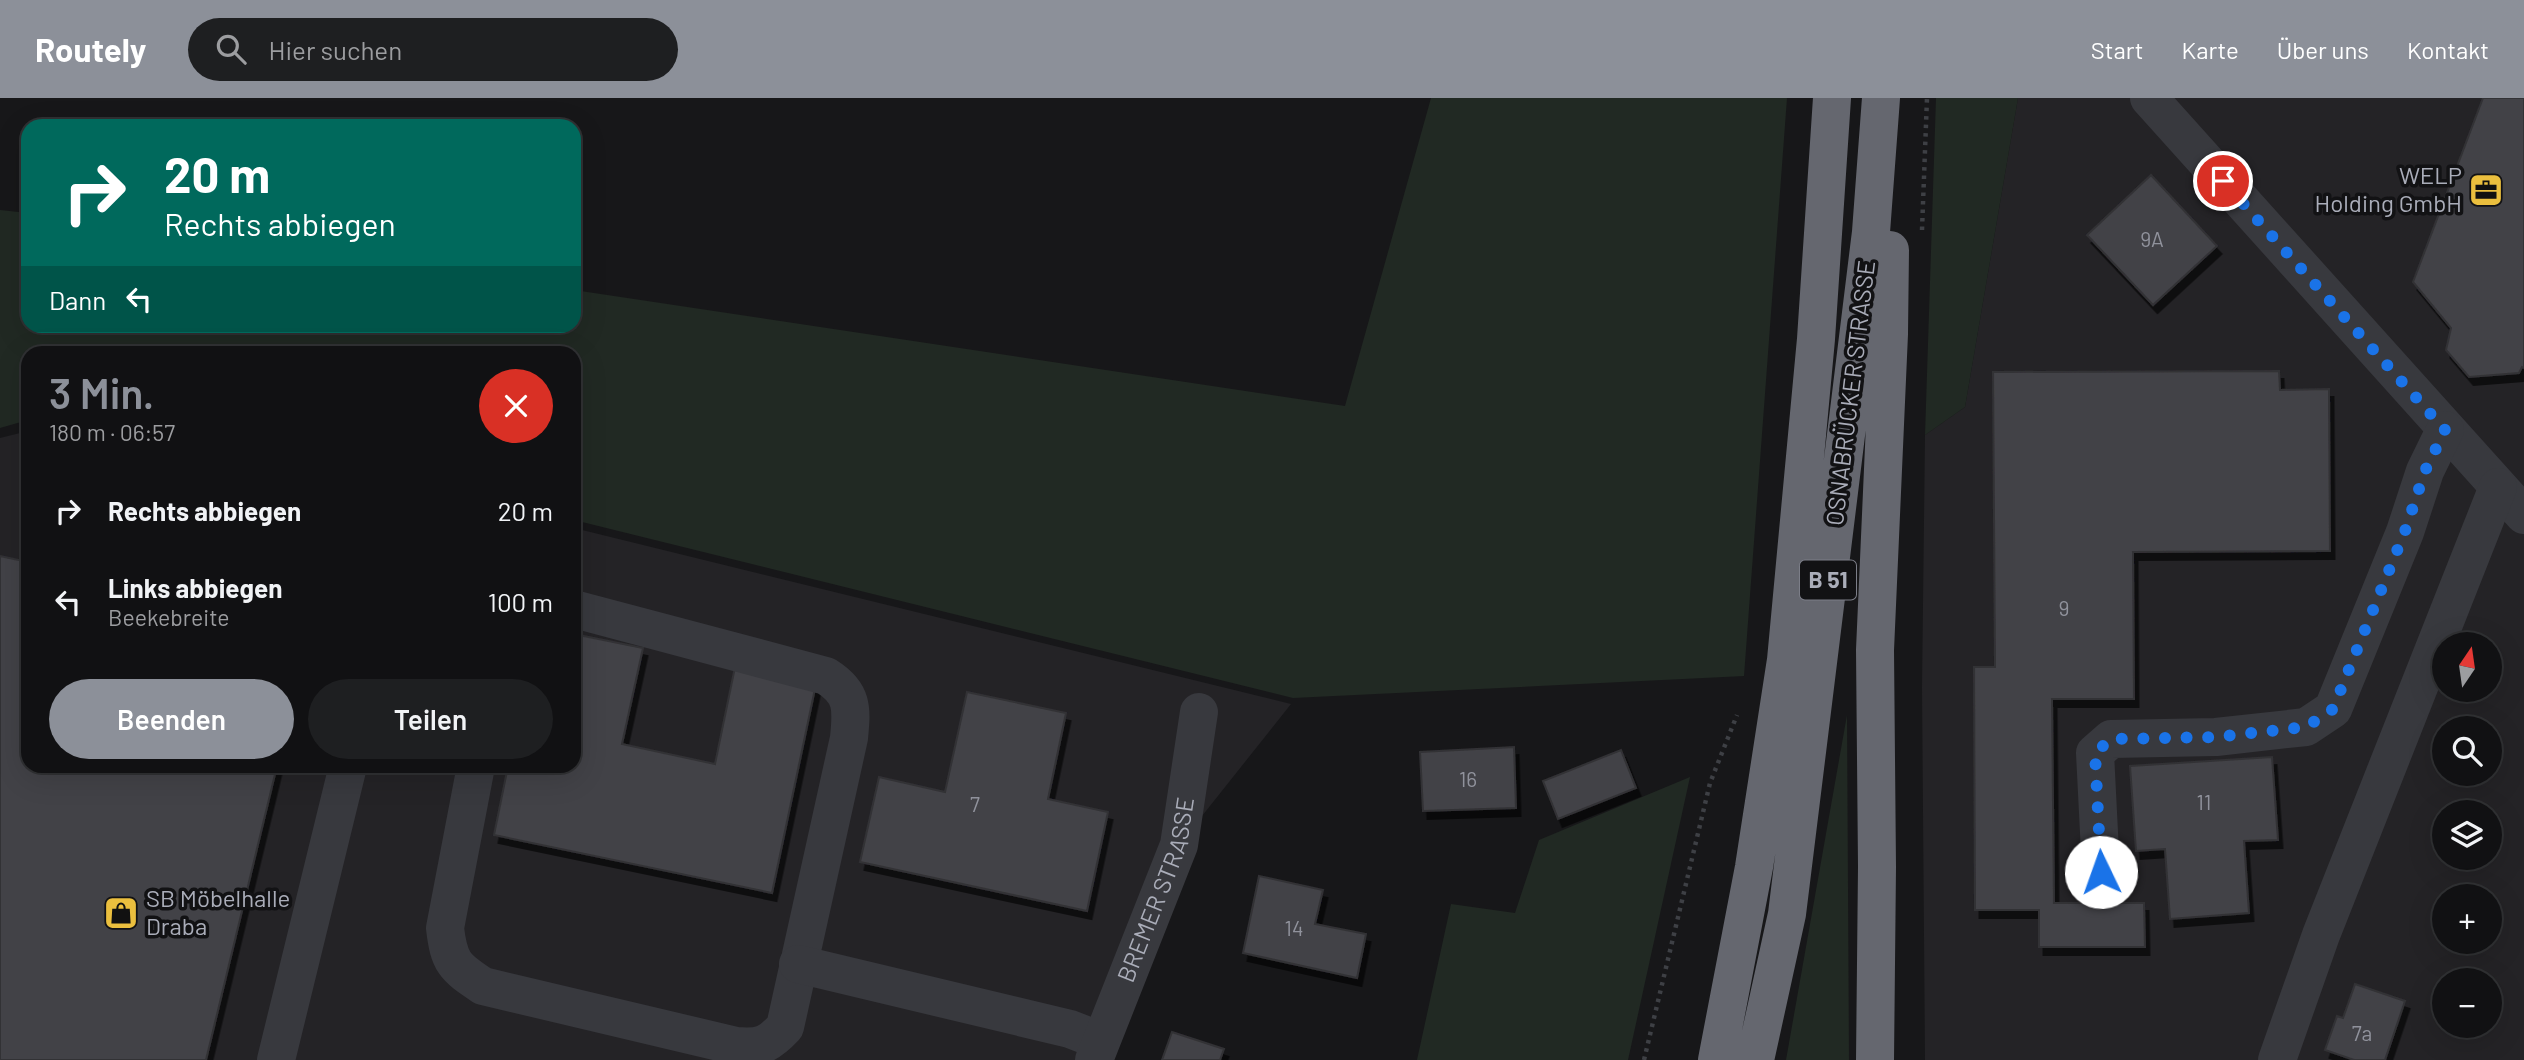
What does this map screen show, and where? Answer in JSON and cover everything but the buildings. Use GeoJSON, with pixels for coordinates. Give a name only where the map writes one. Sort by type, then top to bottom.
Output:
{"type":"FeatureCollection","features":[{"type":"Feature","properties":{"kind":"highway","name":"OSNABRÜCKER STRASSE"},"geometry":{"type":"LineString","coordinates":[[1717,1060],[1754,867],[1786,660],[1816,339],[1832,98]]}},
{"type":"Feature","properties":{"kind":"highway","name":"OSNABRÜCKER STRASSE"},"geometry":{"type":"LineString","coordinates":[[1755,1060],[1787,915],[1871,232],[1881,98]]}},
{"type":"Feature","properties":{"kind":"highway"},"geometry":{"type":"LineString","coordinates":[[1874,1060],[1877,867],[1875,650],[1889,334],[1890,98]]}},
{"type":"Feature","properties":{"kind":"street"},"geometry":{"type":"LineString","coordinates":[[2149,98],[2524,515]]}},
{"type":"Feature","properties":{"kind":"street"},"geometry":{"type":"LineString","coordinates":[[2101,872],[2095,753],[2111,739],[2216,737],[2306,727],[2333,709],[2405,531],[2425,471],[2445,430]]}},
{"type":"Feature","properties":{"kind":"street"},"geometry":{"type":"LineString","coordinates":[[2277,1060],[2321,935],[2498,487]]}},
{"type":"Feature","properties":{"kind":"street"},"geometry":{"type":"LineString","coordinates":[[475,773],[445,928],[447,949],[458,970],[483,985],[736,1046],[755,1048],[772,1040],[785,1027],[849,738],[852,714],[848,696],[841,685],[827,676],[581,611]]}},
{"type":"Feature","properties":{"kind":"street","name":"BREMER STRASSE"},"geometry":{"type":"LineString","coordinates":[[1097,1051],[1179,845],[1199,712]]}},
{"type":"Feature","properties":{"kind":"street"},"geometry":{"type":"LineString","coordinates":[[276,1060],[346,773]]}},
{"type":"Feature","properties":{"kind":"street"},"geometry":{"type":"LineString","coordinates":[[798,964],[1070,1029],[1097,1051]]}},
{"type":"Feature","properties":{"kind":"path"},"geometry":{"type":"LineString","coordinates":[[1644,1060],[1710,783],[1738,712]]}},
{"type":"Feature","properties":{"kind":"shaded area"},"geometry":{"type":"Polygon","coordinates":[[[1431,98],[1787,98],[1744,676],[1293,698],[581,522],[581,346],[21,346],[21,422],[0,428],[0,210],[21,212],[21,333],[581,333],[581,291],[1345,406],[1431,98]]]}},
{"type":"Feature","properties":{"kind":"shaded area"},"geometry":{"type":"Polygon","coordinates":[[[1936,98],[2018,98],[1965,407],[1925,435],[1936,98]]]}},
{"type":"Feature","properties":{"kind":"shaded area"},"geometry":{"type":"Polygon","coordinates":[[[2018,98],[2524,98],[2524,1060],[1925,1060],[1922,688],[1925,435],[1965,407],[2018,98]]]}},
{"type":"Feature","properties":{"kind":"shaded area"},"geometry":{"type":"Polygon","coordinates":[[[21,433],[21,773],[581,773],[581,530],[1291,704],[1179,845],[1094,1060],[0,1060],[0,438],[21,433]]]}},
{"type":"Feature","properties":{"kind":"shaded area"},"geometry":{"type":"Polygon","coordinates":[[[1847,715],[1849,1060],[1786,1060],[1847,715]]]}},
{"type":"Feature","properties":{"kind":"shaded area"},"geometry":{"type":"Polygon","coordinates":[[[1690,777],[1628,1060],[1417,1060],[1451,904],[1515,913],[1539,840],[1690,777]]]}},
{"type":"Feature","properties":{"kind":"place","name":"WELP Holding GmbH"},"geometry":{"type":"Point","coordinates":[2486,190]}},
{"type":"Feature","properties":{"kind":"place","name":"SB Möbelhalle Draba"},"geometry":{"type":"Point","coordinates":[121,913]}},
{"type":"Feature","properties":{"kind":"route"},"geometry":{"type":"LineString","coordinates":[[2101,872],[2095,753],[2111,739],[2216,737],[2306,727],[2333,709],[2405,531],[2425,471],[2445,430],[2223,181]]}}]}
